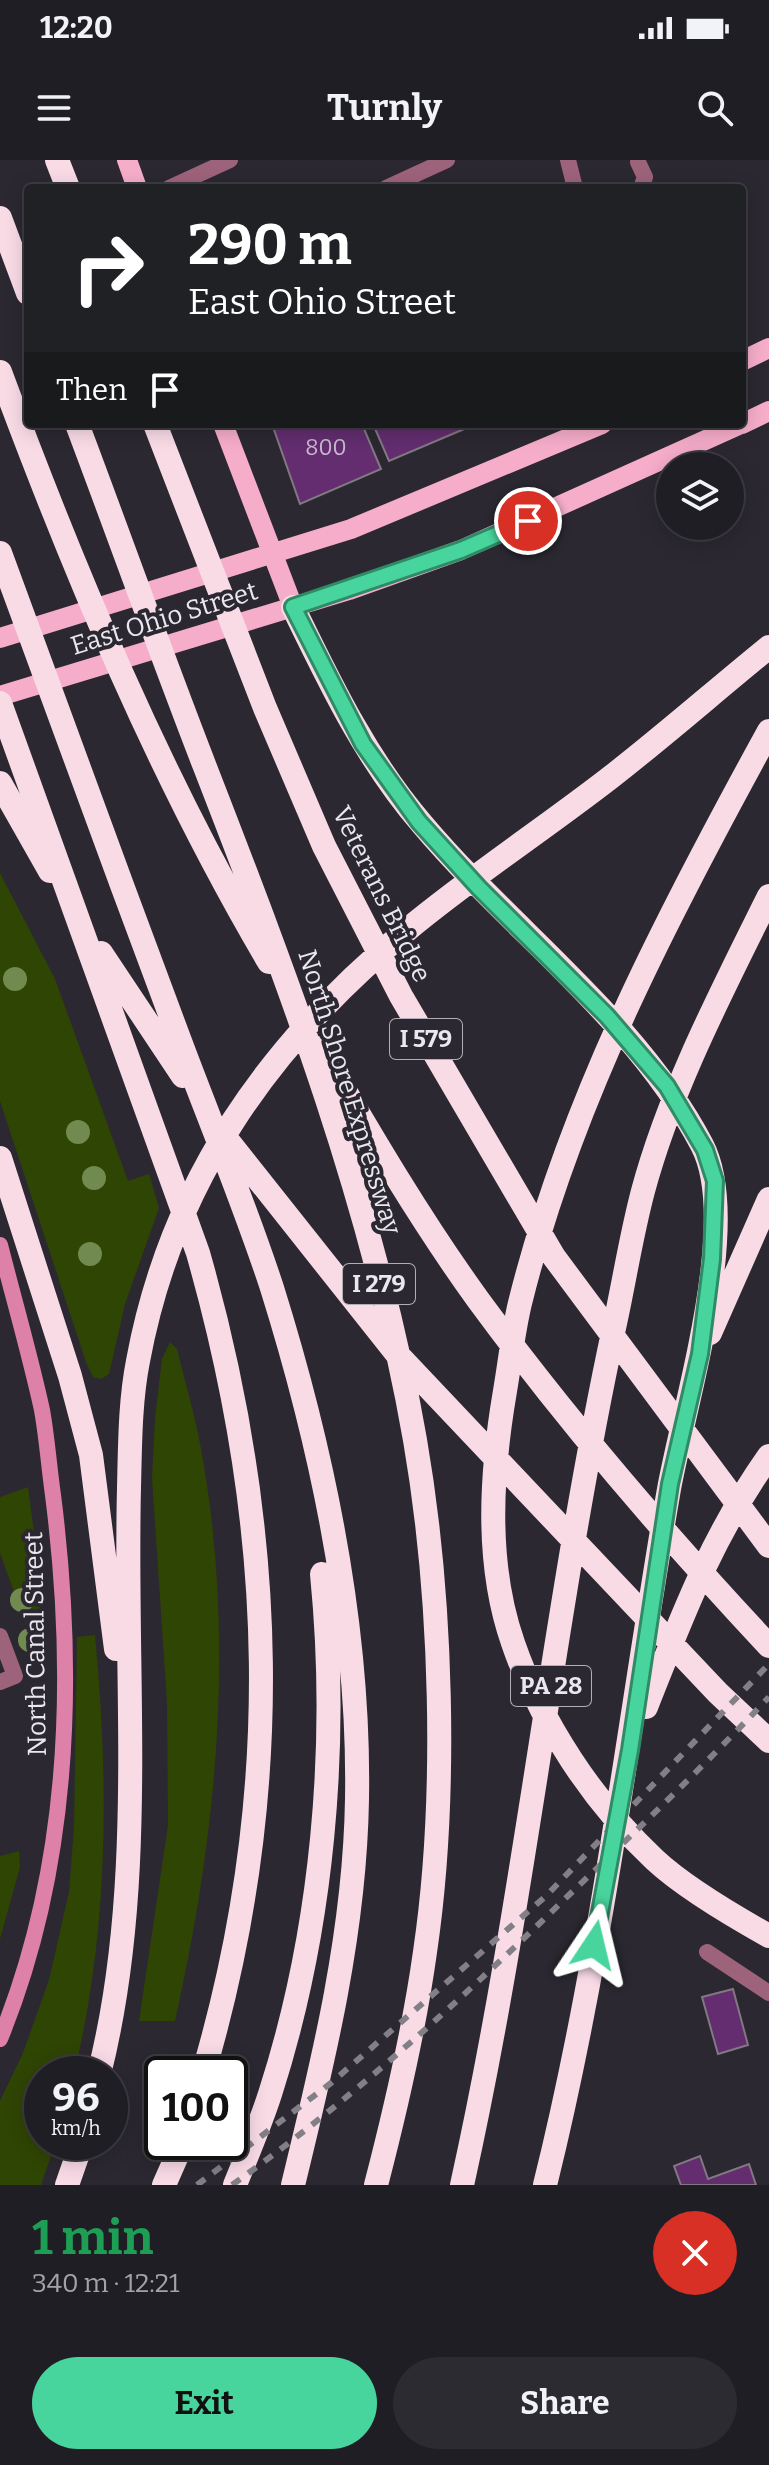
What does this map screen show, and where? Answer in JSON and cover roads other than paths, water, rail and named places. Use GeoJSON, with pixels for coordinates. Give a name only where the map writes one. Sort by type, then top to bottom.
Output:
{"type":"FeatureCollection","features":[{"type":"Feature","properties":{"kind":"highway"},"geometry":{"type":"LineString","coordinates":[[57,160],[66,184]]}},
{"type":"Feature","properties":{"kind":"highway"},"geometry":{"type":"LineString","coordinates":[[0,218],[24,282]]}},
{"type":"Feature","properties":{"kind":"highway"},"geometry":{"type":"LineString","coordinates":[[0,372],[88,599],[164,763],[255,938],[370,1133],[478,1299],[580,1431],[706,1579],[769,1646]]}},
{"type":"Feature","properties":{"kind":"highway","name":"North Shore Expressway"},"geometry":{"type":"LineString","coordinates":[[79,428],[281,960],[377,1273],[415,1438],[428,1536],[437,1669],[437,1818],[426,1950],[397,2104],[376,2185]]}},
{"type":"Feature","properties":{"kind":"highway","name":"Veterans Bridge"},"geometry":{"type":"LineString","coordinates":[[157,428],[265,708],[324,846],[401,996],[554,1257],[769,1546]]}},
{"type":"Feature","properties":{"kind":"highway"},"geometry":{"type":"LineString","coordinates":[[0,553],[271,1288],[307,1420],[335,1543],[352,1682],[357,1798],[348,1926],[329,2035],[293,2185]]}},
{"type":"Feature","properties":{"kind":"highway"},"geometry":{"type":"LineString","coordinates":[[293,607],[363,744],[419,822],[479,888],[607,1016],[667,1086],[705,1150],[715,1181],[712,1259],[700,1354],[670,1484],[630,1750],[569,2090],[545,2185]]}},
{"type":"Feature","properties":{"kind":"highway"},"geometry":{"type":"LineString","coordinates":[[104,2056],[122,1938],[128,1815],[129,1487],[137,1364],[174,1230],[209,1158],[250,1091],[321,1008],[406,931],[612,777],[769,647]]}},
{"type":"Feature","properties":{"kind":"highway"},"geometry":{"type":"LineString","coordinates":[[0,703],[198,1253],[223,1345],[251,1498],[261,1614],[262,1718],[255,1818],[243,1903],[219,2020],[208,2056]]}},
{"type":"Feature","properties":{"kind":"highway"},"geometry":{"type":"LineString","coordinates":[[769,731],[696,864],[635,989],[550,1201],[520,1305],[497,1439],[493,1503],[496,1566],[512,1642],[543,1712],[595,1793],[656,1861],[769,1936]]}},
{"type":"Feature","properties":{"kind":"highway"},"geometry":{"type":"LineString","coordinates":[[0,783],[40,857],[134,1004],[235,1151],[397,1354],[707,1681],[769,1741]]}},
{"type":"Feature","properties":{"kind":"highway","name":"PA 28"},"geometry":{"type":"LineString","coordinates":[[462,2185],[483,2091],[528,1834],[579,1508],[644,1189],[697,1043],[769,896]]}},
{"type":"Feature","properties":{"kind":"highway"},"geometry":{"type":"LineString","coordinates":[[0,1158],[70,1376],[91,1455],[116,1648],[128,1815]]}},
{"type":"Feature","properties":{"kind":"highway"},"geometry":{"type":"LineString","coordinates":[[700,1354],[769,1199]]}},
{"type":"Feature","properties":{"kind":"highway"},"geometry":{"type":"LineString","coordinates":[[235,2185],[270,2093],[305,1955],[319,1853],[327,1733],[326,1614],[307,1420]]}},
{"type":"Feature","properties":{"kind":"highway"},"geometry":{"type":"LineString","coordinates":[[630,1750],[695,1584],[733,1507],[769,1456]]}},
{"type":"Feature","properties":{"kind":"highway"},"geometry":{"type":"LineString","coordinates":[[67,2185],[76,2160]]}},
{"type":"Feature","properties":{"kind":"highway"},"geometry":{"type":"LineString","coordinates":[[164,2185],[175,2160]]}},
{"type":"Feature","properties":{"kind":"main road"},"geometry":{"type":"LineString","coordinates":[[127,160],[136,184]]}},
{"type":"Feature","properties":{"kind":"main road"},"geometry":{"type":"LineString","coordinates":[[746,359],[769,348]]}},
{"type":"Feature","properties":{"kind":"main road","name":"East Ohio Street"},"geometry":{"type":"LineString","coordinates":[[746,422],[769,411]]}},
{"type":"Feature","properties":{"kind":"main road"},"geometry":{"type":"LineString","coordinates":[[224,428],[293,607]]}},
{"type":"Feature","properties":{"kind":"main road","name":"East Ohio Street"},"geometry":{"type":"LineString","coordinates":[[0,638],[248,564],[411,507],[593,428]]}},
{"type":"Feature","properties":{"kind":"main road","name":"East Ohio Street"},"geometry":{"type":"LineString","coordinates":[[0,696],[293,607],[461,550],[733,428]]}},
{"type":"Feature","properties":{"kind":"street"},"geometry":{"type":"LineString","coordinates":[[178,184],[230,160]]}},
{"type":"Feature","properties":{"kind":"street"},"geometry":{"type":"LineString","coordinates":[[395,184],[447,160]]}},
{"type":"Feature","properties":{"kind":"street"},"geometry":{"type":"LineString","coordinates":[[568,160],[574,184]]}},
{"type":"Feature","properties":{"kind":"street"},"geometry":{"type":"LineString","coordinates":[[639,161],[645,177],[642,184]]}},
{"type":"Feature","properties":{"kind":"street","name":"North Canal Street"},"geometry":{"type":"LineString","coordinates":[[0,1245],[42,1412],[62,1566],[65,1745],[49,1862],[26,1968],[0,2039]]}},
{"type":"Feature","properties":{"kind":"street"},"geometry":{"type":"LineString","coordinates":[[0,1636],[7,1679]]}},
{"type":"Feature","properties":{"kind":"street"},"geometry":{"type":"LineString","coordinates":[[707,1952],[769,1993]]}},
{"type":"Feature","properties":{"kind":"railway"},"geometry":{"type":"LineString","coordinates":[[197,2185],[331,2083],[546,1896],[769,1664]]}},
{"type":"Feature","properties":{"kind":"railway"},"geometry":{"type":"LineString","coordinates":[[232,2185],[365,2082],[449,2008],[646,1821],[769,1697]]}}]}
